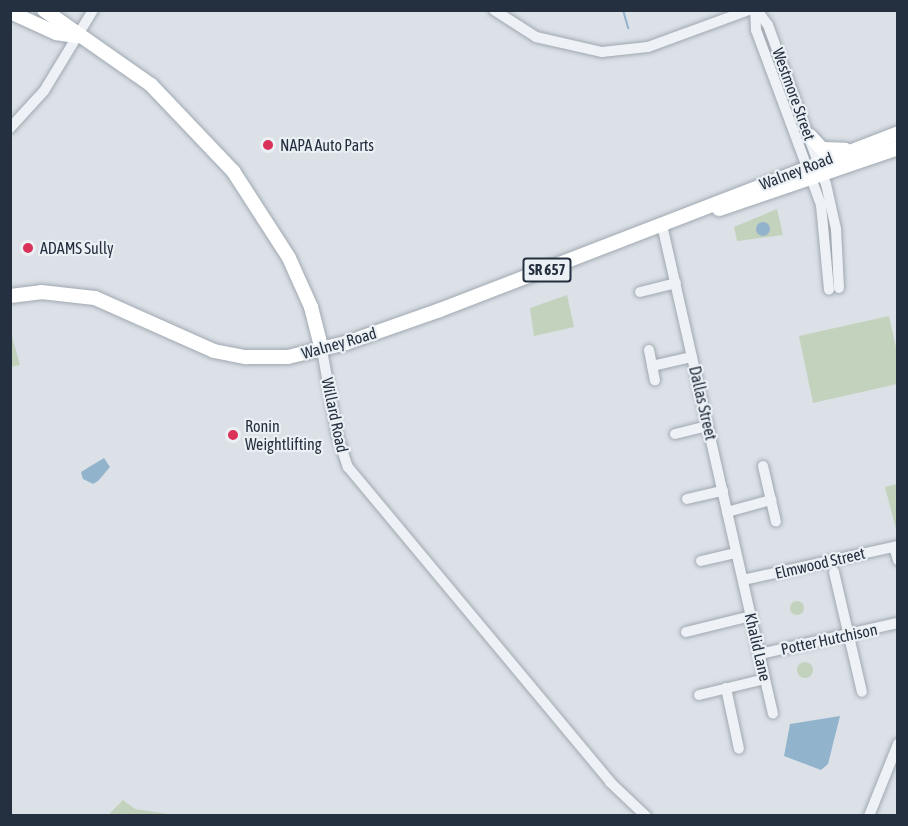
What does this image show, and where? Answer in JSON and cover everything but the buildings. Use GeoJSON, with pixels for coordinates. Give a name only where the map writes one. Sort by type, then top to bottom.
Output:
{"type":"FeatureCollection","features":[{"type":"Feature","properties":{"kind":"main road","name":"Willard Road"},"geometry":{"type":"LineString","coordinates":[[44,10],[62,21],[76,36],[158,92],[233,171],[289,258],[311,307],[322,350]]}},
{"type":"Feature","properties":{"kind":"main road","name":"Willard Road"},"geometry":{"type":"LineString","coordinates":[[10,12],[56,33],[76,36]]}},
{"type":"Feature","properties":{"kind":"main road","name":"Walney Road"},"geometry":{"type":"LineString","coordinates":[[815,171],[853,149],[897,133]]}},
{"type":"Feature","properties":{"kind":"main road"},"geometry":{"type":"LineString","coordinates":[[810,136],[824,149],[853,149]]}},
{"type":"Feature","properties":{"kind":"main road","name":"Walney Road"},"geometry":{"type":"LineString","coordinates":[[10,296],[49,292],[95,298],[229,354],[275,358],[322,350],[815,171],[897,148]]}},
{"type":"Feature","properties":{"kind":"street"},"geometry":{"type":"LineString","coordinates":[[10,128],[44,91],[93,10]]}},
{"type":"Feature","properties":{"kind":"street"},"geometry":{"type":"LineString","coordinates":[[494,10],[536,37],[602,52],[648,47],[749,10]]}},
{"type":"Feature","properties":{"kind":"street","name":"Westmore Street"},"geometry":{"type":"LineString","coordinates":[[756,10],[768,25],[810,136],[815,171]]}},
{"type":"Feature","properties":{"kind":"street","name":"Westmore Street"},"geometry":{"type":"LineString","coordinates":[[756,10],[756,30],[835,222],[834,289]]}},
{"type":"Feature","properties":{"kind":"street","name":"Dallas Street"},"geometry":{"type":"LineString","coordinates":[[662,225],[743,580]]}},
{"type":"Feature","properties":{"kind":"street"},"geometry":{"type":"LineString","coordinates":[[640,292],[676,284]]}},
{"type":"Feature","properties":{"kind":"street","name":"Willard Road"},"geometry":{"type":"LineString","coordinates":[[322,350],[337,434],[348,467],[603,773],[646,816]]}},
{"type":"Feature","properties":{"kind":"street"},"geometry":{"type":"LineString","coordinates":[[649,350],[656,380]]}},
{"type":"Feature","properties":{"kind":"street"},"geometry":{"type":"LineString","coordinates":[[652,366],[692,357]]}},
{"type":"Feature","properties":{"kind":"street"},"geometry":{"type":"LineString","coordinates":[[675,434],[708,426]]}},
{"type":"Feature","properties":{"kind":"street"},"geometry":{"type":"LineString","coordinates":[[763,466],[777,522]]}},
{"type":"Feature","properties":{"kind":"street"},"geometry":{"type":"LineString","coordinates":[[687,499],[723,491]]}},
{"type":"Feature","properties":{"kind":"street"},"geometry":{"type":"LineString","coordinates":[[727,512],[771,500]]}},
{"type":"Feature","properties":{"kind":"street"},"geometry":{"type":"LineString","coordinates":[[896,546],[897,560]]}},
{"type":"Feature","properties":{"kind":"street","name":"Elmwood Street"},"geometry":{"type":"LineString","coordinates":[[743,580],[896,546]]}},
{"type":"Feature","properties":{"kind":"street"},"geometry":{"type":"LineString","coordinates":[[701,561],[736,553]]}},
{"type":"Feature","properties":{"kind":"street"},"geometry":{"type":"LineString","coordinates":[[834,572],[862,692]]}},
{"type":"Feature","properties":{"kind":"street","name":"Khalid Lane"},"geometry":{"type":"LineString","coordinates":[[743,580],[773,714]]}},
{"type":"Feature","properties":{"kind":"street"},"geometry":{"type":"LineString","coordinates":[[686,632],[751,616]]}},
{"type":"Feature","properties":{"kind":"street","name":"Potter Hutchison"},"geometry":{"type":"LineString","coordinates":[[759,654],[897,623]]}},
{"type":"Feature","properties":{"kind":"street"},"geometry":{"type":"LineString","coordinates":[[699,695],[765,679]]}},
{"type":"Feature","properties":{"kind":"street"},"geometry":{"type":"LineString","coordinates":[[726,688],[739,749]]}},
{"type":"Feature","properties":{"kind":"street"},"geometry":{"type":"LineString","coordinates":[[869,816],[897,744]]}},
{"type":"Feature","properties":{"kind":"green space"},"geometry":{"type":"Polygon","coordinates":[[[777,209],[783,235],[737,241],[734,227],[777,209]]]}},
{"type":"Feature","properties":{"kind":"green space"},"geometry":{"type":"Polygon","coordinates":[[[567,295],[574,327],[534,336],[530,308],[567,295]]]}},
{"type":"Feature","properties":{"kind":"green space"},"geometry":{"type":"Polygon","coordinates":[[[889,316],[897,352],[897,384],[813,403],[799,336],[889,316]]]}},
{"type":"Feature","properties":{"kind":"green space"},"geometry":{"type":"Polygon","coordinates":[[[10,329],[20,365],[11,367],[10,367],[10,329]]]}},
{"type":"Feature","properties":{"kind":"green space"},"geometry":{"type":"Polygon","coordinates":[[[898,484],[897,533],[885,487],[898,484]]]}},
{"type":"Feature","properties":{"kind":"green space"},"geometry":{"type":"Polygon","coordinates":[[[797,601],[802,603],[804,608],[802,613],[797,615],[792,613],[790,608],[792,603],[797,601]]]}},
{"type":"Feature","properties":{"kind":"green space"},"geometry":{"type":"Polygon","coordinates":[[[805,662],[813,670],[805,678],[797,670],[805,662]]]}},
{"type":"Feature","properties":{"kind":"green space"},"geometry":{"type":"Polygon","coordinates":[[[123,800],[135,809],[174,815],[108,815],[123,800]]]}},
{"type":"Feature","properties":{"kind":"water"},"geometry":{"type":"Polygon","coordinates":[[[763,222],[768,224],[770,229],[768,234],[763,236],[758,234],[756,229],[758,224],[763,222]]]}},
{"type":"Feature","properties":{"kind":"water"},"geometry":{"type":"Polygon","coordinates":[[[104,458],[110,467],[98,481],[93,484],[83,479],[81,472],[104,458]]]}},
{"type":"Feature","properties":{"kind":"water"},"geometry":{"type":"Polygon","coordinates":[[[840,716],[828,764],[821,770],[784,756],[790,724],[840,716]]]}},
{"type":"Feature","properties":{"kind":"waterway"},"geometry":{"type":"LineString","coordinates":[[623,10],[628,28]]}},
{"type":"Feature","properties":{"kind":"place","name":"NAPA Auto Parts"},"geometry":{"type":"Point","coordinates":[268,145]}},
{"type":"Feature","properties":{"kind":"place","name":"ADAMS Sully"},"geometry":{"type":"Point","coordinates":[28,248]}},
{"type":"Feature","properties":{"kind":"place","name":"Ronin Weightlifting"},"geometry":{"type":"Point","coordinates":[233,435]}}]}
